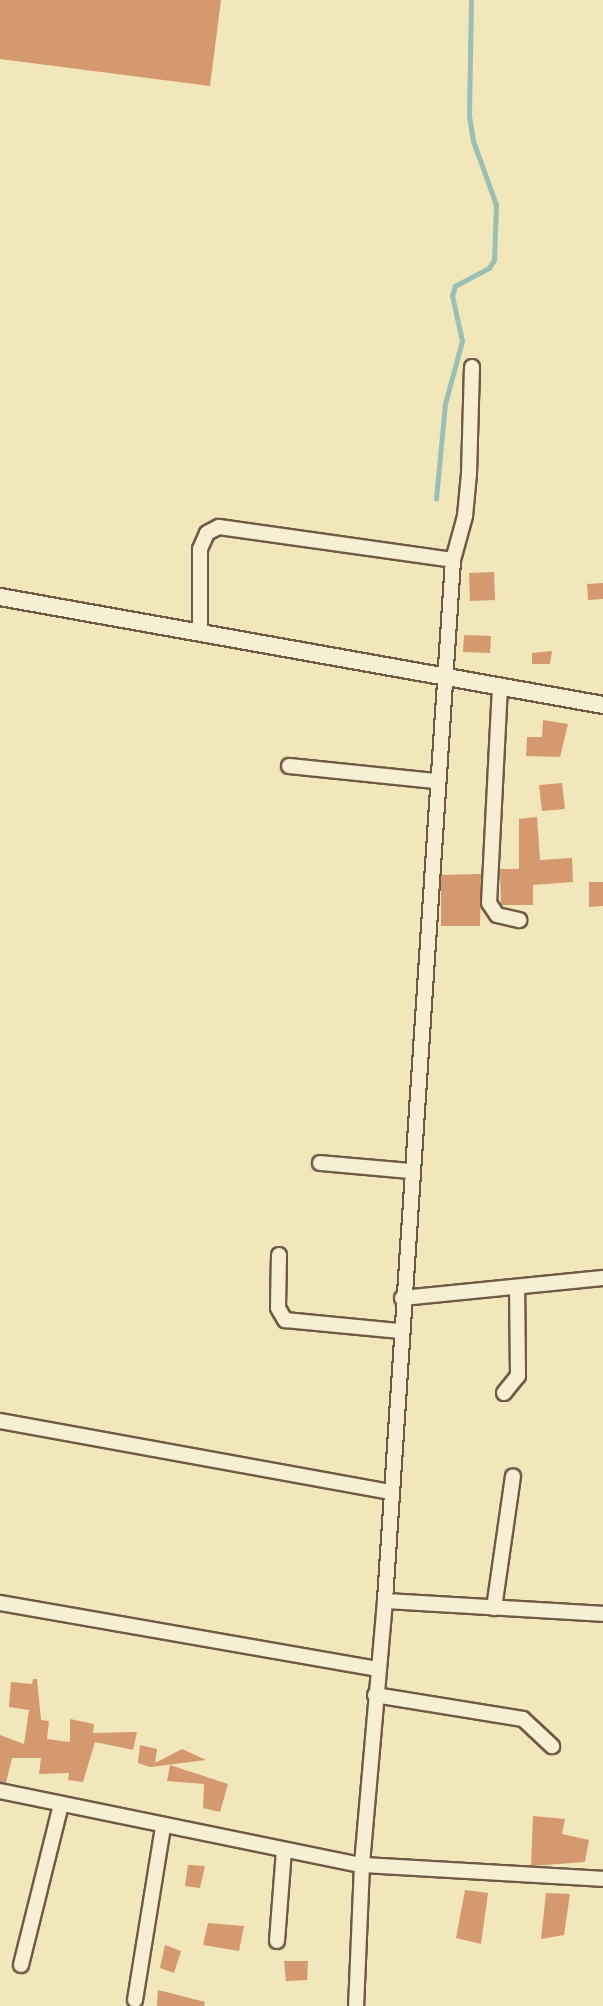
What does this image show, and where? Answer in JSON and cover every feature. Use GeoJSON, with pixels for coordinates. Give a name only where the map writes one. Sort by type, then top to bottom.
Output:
{"type":"FeatureCollection","features":[{"type":"Feature","properties":{"kind":"street"},"geometry":{"type":"LineString","coordinates":[[356,2006],[362,1865],[377,1669],[385,1601],[409,1171],[442,675],[453,560],[465,516],[472,367]]}},
{"type":"Feature","properties":{"kind":"street"},"geometry":{"type":"LineString","coordinates":[[200,632],[200,549],[207,533],[219,527],[453,560]]}},
{"type":"Feature","properties":{"kind":"street"},"geometry":{"type":"LineString","coordinates":[[0,597],[603,705]]}},
{"type":"Feature","properties":{"kind":"street"},"geometry":{"type":"LineString","coordinates":[[500,686],[488,897],[493,912],[519,921]]}},
{"type":"Feature","properties":{"kind":"street"},"geometry":{"type":"LineString","coordinates":[[289,766],[435,781]]}},
{"type":"Feature","properties":{"kind":"street"},"geometry":{"type":"LineString","coordinates":[[320,1162],[409,1171]]}},
{"type":"Feature","properties":{"kind":"street"},"geometry":{"type":"LineString","coordinates":[[279,1255],[278,1308],[285,1320],[400,1331]]}},
{"type":"Feature","properties":{"kind":"street"},"geometry":{"type":"LineString","coordinates":[[402,1298],[603,1278]]}},
{"type":"Feature","properties":{"kind":"street"},"geometry":{"type":"LineString","coordinates":[[504,1393],[518,1376],[517,1287]]}},
{"type":"Feature","properties":{"kind":"street"},"geometry":{"type":"LineString","coordinates":[[0,1421],[390,1492]]}},
{"type":"Feature","properties":{"kind":"street"},"geometry":{"type":"LineString","coordinates":[[494,1608],[513,1476]]}},
{"type":"Feature","properties":{"kind":"street"},"geometry":{"type":"LineString","coordinates":[[385,1601],[603,1614]]}},
{"type":"Feature","properties":{"kind":"street"},"geometry":{"type":"LineString","coordinates":[[0,1603],[377,1669]]}},
{"type":"Feature","properties":{"kind":"street"},"geometry":{"type":"LineString","coordinates":[[375,1695],[523,1719],[552,1746]]}},
{"type":"Feature","properties":{"kind":"street"},"geometry":{"type":"LineString","coordinates":[[0,1791],[163,1827],[362,1865],[603,1879]]}},
{"type":"Feature","properties":{"kind":"street"},"geometry":{"type":"LineString","coordinates":[[21,1965],[61,1804]]}},
{"type":"Feature","properties":{"kind":"street"},"geometry":{"type":"LineString","coordinates":[[135,2000],[163,1827]]}},
{"type":"Feature","properties":{"kind":"street"},"geometry":{"type":"LineString","coordinates":[[277,1941],[284,1850]]}},
{"type":"Feature","properties":{"kind":"building"},"geometry":{"type":"Polygon","coordinates":[[[0,0],[221,0],[210,86],[0,59],[0,0]]]}},
{"type":"Feature","properties":{"kind":"building"},"geometry":{"type":"Polygon","coordinates":[[[494,572],[495,600],[470,601],[469,573],[494,572]]]}},
{"type":"Feature","properties":{"kind":"building"},"geometry":{"type":"Polygon","coordinates":[[[603,583],[603,599],[588,600],[587,584],[603,583]]]}},
{"type":"Feature","properties":{"kind":"building"},"geometry":{"type":"Polygon","coordinates":[[[464,635],[491,636],[490,653],[463,652],[464,635]]]}},
{"type":"Feature","properties":{"kind":"building"},"geometry":{"type":"Polygon","coordinates":[[[552,651],[550,664],[532,664],[532,653],[552,651]]]}},
{"type":"Feature","properties":{"kind":"building"},"geometry":{"type":"Polygon","coordinates":[[[543,720],[568,724],[560,757],[526,756],[527,737],[542,737],[543,720]]]}},
{"type":"Feature","properties":{"kind":"building"},"geometry":{"type":"Polygon","coordinates":[[[562,783],[565,809],[542,811],[539,785],[562,783]]]}},
{"type":"Feature","properties":{"kind":"building"},"geometry":{"type":"Polygon","coordinates":[[[537,817],[540,860],[572,858],[573,882],[533,885],[533,905],[501,905],[500,869],[519,869],[519,819],[537,817]]]}},
{"type":"Feature","properties":{"kind":"building"},"geometry":{"type":"Polygon","coordinates":[[[481,874],[480,926],[441,926],[441,875],[481,874]]]}},
{"type":"Feature","properties":{"kind":"building"},"geometry":{"type":"Polygon","coordinates":[[[589,882],[603,882],[603,906],[589,907],[589,882]]]}},
{"type":"Feature","properties":{"kind":"building"},"geometry":{"type":"Polygon","coordinates":[[[33,1679],[37,1679],[41,1720],[49,1721],[47,1739],[70,1742],[70,1719],[94,1724],[93,1733],[137,1732],[133,1750],[95,1742],[83,1782],[68,1780],[69,1773],[39,1774],[41,1758],[12,1758],[6,1783],[0,1782],[0,1735],[24,1744],[29,1710],[9,1707],[11,1682],[32,1684],[33,1679]]]}},
{"type":"Feature","properties":{"kind":"building"},"geometry":{"type":"Polygon","coordinates":[[[140,1745],[157,1749],[155,1763],[182,1749],[206,1760],[150,1767],[138,1763],[140,1745]]]}},
{"type":"Feature","properties":{"kind":"building"},"geometry":{"type":"Polygon","coordinates":[[[170,1765],[228,1784],[220,1812],[203,1808],[204,1784],[167,1781],[170,1765]]]}},
{"type":"Feature","properties":{"kind":"building"},"geometry":{"type":"Polygon","coordinates":[[[533,1816],[565,1819],[562,1834],[589,1840],[585,1862],[531,1866],[533,1816]]]}},
{"type":"Feature","properties":{"kind":"building"},"geometry":{"type":"Polygon","coordinates":[[[188,1865],[205,1866],[200,1888],[185,1886],[188,1865]]]}},
{"type":"Feature","properties":{"kind":"building"},"geometry":{"type":"Polygon","coordinates":[[[465,1890],[488,1893],[481,1944],[456,1938],[465,1890]]]}},
{"type":"Feature","properties":{"kind":"building"},"geometry":{"type":"Polygon","coordinates":[[[546,1893],[570,1894],[564,1935],[541,1939],[546,1893]]]}},
{"type":"Feature","properties":{"kind":"building"},"geometry":{"type":"Polygon","coordinates":[[[208,1923],[244,1926],[239,1951],[203,1945],[208,1923]]]}},
{"type":"Feature","properties":{"kind":"building"},"geometry":{"type":"Polygon","coordinates":[[[165,1945],[181,1951],[174,1973],[160,1968],[165,1945]]]}},
{"type":"Feature","properties":{"kind":"building"},"geometry":{"type":"Polygon","coordinates":[[[284,1961],[308,1961],[307,1980],[286,1981],[284,1961]]]}},
{"type":"Feature","properties":{"kind":"building"},"geometry":{"type":"Polygon","coordinates":[[[158,1990],[205,2002],[204,2006],[157,2006],[158,1990]]]}},
{"type":"Feature","properties":{"kind":"waterway"},"geometry":{"type":"LineString","coordinates":[[436,499],[445,404],[462,341],[452,296],[455,286],[489,268],[494,260],[496,205],[473,141],[469,115],[471,0]]}}]}
